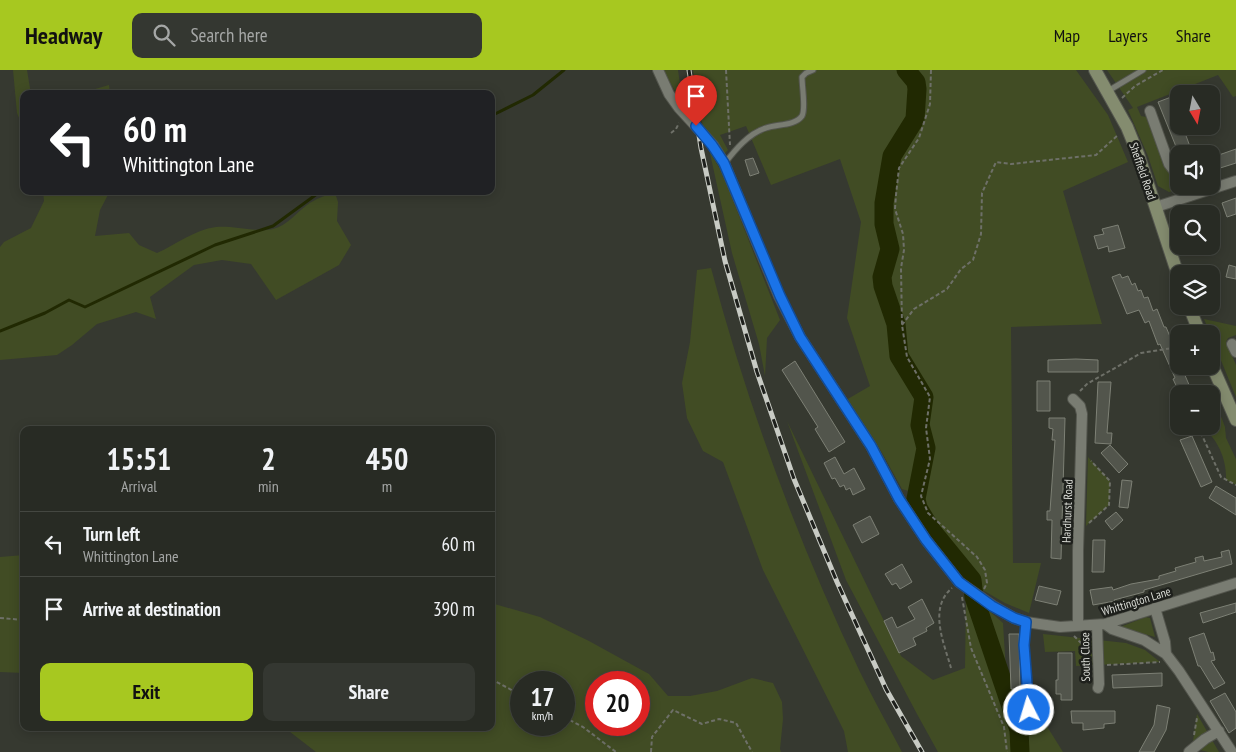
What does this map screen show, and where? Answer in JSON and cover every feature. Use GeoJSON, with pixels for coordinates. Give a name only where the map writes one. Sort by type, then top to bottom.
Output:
{"type":"FeatureCollection","features":[{"type":"Feature","properties":{"kind":"main road","name":"Sheffield Road"},"geometry":{"type":"LineString","coordinates":[[1095,70],[1127,127],[1138,154],[1175,265]]}},
{"type":"Feature","properties":{"kind":"main road"},"geometry":{"type":"LineString","coordinates":[[1216,375],[1236,420]]}},
{"type":"Feature","properties":{"kind":"street","name":"Whittington Lane"},"geometry":{"type":"LineString","coordinates":[[658,70],[669,94],[679,108],[726,161],[780,296],[800,337],[871,446],[904,507],[926,540],[964,585],[1014,618],[1026,622],[1065,627],[1101,625],[1236,583]]}},
{"type":"Feature","properties":{"kind":"street"},"geometry":{"type":"LineString","coordinates":[[1150,111],[1170,165]]}},
{"type":"Feature","properties":{"kind":"street"},"geometry":{"type":"LineString","coordinates":[[1220,184],[1236,181]]}},
{"type":"Feature","properties":{"kind":"street"},"geometry":{"type":"LineString","coordinates":[[1156,207],[1180,195]]}},
{"type":"Feature","properties":{"kind":"street","name":"Hardhurst Road"},"geometry":{"type":"LineString","coordinates":[[1074,398],[1080,406],[1082,414],[1078,626]]}},
{"type":"Feature","properties":{"kind":"street"},"geometry":{"type":"LineString","coordinates":[[1155,608],[1169,658]]}},
{"type":"Feature","properties":{"kind":"street"},"geometry":{"type":"LineString","coordinates":[[1101,625],[1144,640],[1169,658],[1199,700],[1232,752]]}},
{"type":"Feature","properties":{"kind":"street","name":"South Close"},"geometry":{"type":"LineString","coordinates":[[1098,688],[1101,625]]}},
{"type":"Feature","properties":{"kind":"street"},"geometry":{"type":"LineString","coordinates":[[1190,750],[1219,731]]}},
{"type":"Feature","properties":{"kind":"lane"},"geometry":{"type":"LineString","coordinates":[[726,161],[746,140],[764,128],[797,121],[802,117],[804,110],[802,77],[813,70]]}},
{"type":"Feature","properties":{"kind":"lane"},"geometry":{"type":"LineString","coordinates":[[1107,91],[1143,70]]}},
{"type":"Feature","properties":{"kind":"lane"},"geometry":{"type":"LineString","coordinates":[[1026,622],[1024,645],[1029,710]]}},
{"type":"Feature","properties":{"kind":"path"},"geometry":{"type":"LineString","coordinates":[[726,70],[730,150],[726,161]]}},
{"type":"Feature","properties":{"kind":"path"},"geometry":{"type":"LineString","coordinates":[[931,70],[930,104],[919,138],[899,168],[895,208],[903,234],[904,250],[901,268],[902,325],[907,357],[930,397],[926,428],[930,459],[921,496],[928,512],[977,557],[985,570],[987,583],[981,598]]}},
{"type":"Feature","properties":{"kind":"path"},"geometry":{"type":"LineString","coordinates":[[1116,105],[1135,86],[1163,70]]}},
{"type":"Feature","properties":{"kind":"path"},"geometry":{"type":"LineString","coordinates":[[902,325],[914,309],[947,289],[961,269],[973,260],[981,234],[982,193],[996,162],[1011,164],[1096,155],[1127,127]]}},
{"type":"Feature","properties":{"kind":"path"},"geometry":{"type":"LineString","coordinates":[[1074,398],[1087,384],[1141,353],[1170,348]]}},
{"type":"Feature","properties":{"kind":"path"},"geometry":{"type":"LineString","coordinates":[[1202,435],[1221,477],[1236,485]]}},
{"type":"Feature","properties":{"kind":"path"},"geometry":{"type":"LineString","coordinates":[[1079,533],[1109,504],[1110,481],[1081,450]]}},
{"type":"Feature","properties":{"kind":"path"},"geometry":{"type":"LineString","coordinates":[[950,668],[939,621],[940,605],[947,592],[964,585]]}},
{"type":"Feature","properties":{"kind":"path"},"geometry":{"type":"LineString","coordinates":[[964,585],[961,592],[971,648],[1004,727],[1007,752]]}},
{"type":"Feature","properties":{"kind":"path"},"geometry":{"type":"LineString","coordinates":[[0,618],[20,620]]}},
{"type":"Feature","properties":{"kind":"path"},"geometry":{"type":"LineString","coordinates":[[1065,627],[1099,663],[1169,658]]}},
{"type":"Feature","properties":{"kind":"path"},"geometry":{"type":"LineString","coordinates":[[495,681],[510,689]]}},
{"type":"Feature","properties":{"kind":"path"},"geometry":{"type":"LineString","coordinates":[[1190,750],[1199,700]]}},
{"type":"Feature","properties":{"kind":"path"},"geometry":{"type":"LineString","coordinates":[[651,752],[652,737],[673,710],[702,724],[719,719],[736,723],[752,752]]}},
{"type":"Feature","properties":{"kind":"path"},"geometry":{"type":"LineString","coordinates":[[575,723],[616,752]]}},
{"type":"Feature","properties":{"kind":"green space"},"geometry":{"type":"Polygon","coordinates":[[[13,70],[27,70],[30,90],[20,90],[20,120],[17,113],[13,70]]]}},
{"type":"Feature","properties":{"kind":"green space"},"geometry":{"type":"Polygon","coordinates":[[[663,70],[678,70],[683,105],[663,70]]]}},
{"type":"Feature","properties":{"kind":"green space"},"geometry":{"type":"Polygon","coordinates":[[[693,70],[1076,70],[1108,115],[1128,162],[1063,191],[1102,324],[1011,327],[1013,563],[1041,563],[1029,613],[1005,603],[979,588],[979,577],[931,526],[915,493],[902,489],[881,451],[846,400],[870,386],[847,318],[861,222],[840,159],[771,185],[746,126],[720,135],[728,150],[723,155],[703,128],[693,70]]]}},
{"type":"Feature","properties":{"kind":"green space"},"geometry":{"type":"Polygon","coordinates":[[[1107,70],[1236,70],[1236,96],[1233,97],[1218,75],[1193,85],[1170,85],[1170,94],[1137,107],[1141,116],[1146,117],[1167,170],[1170,173],[1170,192],[1158,186],[1148,156],[1128,110],[1133,108],[1107,70]]]}},
{"type":"Feature","properties":{"kind":"green space"},"geometry":{"type":"Polygon","coordinates":[[[109,85],[110,90],[92,90],[109,85]]]}},
{"type":"Feature","properties":{"kind":"green space"},"geometry":{"type":"Polygon","coordinates":[[[709,149],[723,175],[780,320],[767,338],[765,376],[759,344],[732,253],[709,149]]]}},
{"type":"Feature","properties":{"kind":"green space"},"geometry":{"type":"Polygon","coordinates":[[[43,195],[108,195],[100,210],[95,236],[129,233],[139,245],[157,253],[193,234],[216,227],[273,229],[287,222],[313,201],[328,195],[336,195],[338,202],[337,221],[351,245],[339,265],[276,300],[251,264],[222,260],[194,265],[150,297],[156,319],[136,312],[97,324],[57,355],[0,360],[0,247],[4,242],[31,228],[44,201],[43,195]]]}},
{"type":"Feature","properties":{"kind":"green space"},"geometry":{"type":"Polygon","coordinates":[[[711,268],[725,320],[758,423],[795,524],[837,623],[870,692],[902,752],[848,752],[844,731],[763,570],[723,462],[703,451],[687,418],[682,383],[690,342],[697,270],[711,268]]]}},
{"type":"Feature","properties":{"kind":"green space"},"geometry":{"type":"Polygon","coordinates":[[[1204,319],[1236,326],[1236,335],[1228,338],[1226,342],[1236,365],[1236,397],[1220,358],[1220,325],[1206,325],[1204,319]]]}},
{"type":"Feature","properties":{"kind":"green space"},"geometry":{"type":"Polygon","coordinates":[[[1220,414],[1225,427],[1226,438],[1236,459],[1236,485],[1226,480],[1223,458],[1210,435],[1220,435],[1220,414]]]}},
{"type":"Feature","properties":{"kind":"green space"},"geometry":{"type":"Polygon","coordinates":[[[787,421],[901,656],[933,680],[965,668],[966,597],[969,593],[1003,623],[1009,721],[1043,720],[1063,752],[938,752],[846,580],[787,421]]]}},
{"type":"Feature","properties":{"kind":"green space"},"geometry":{"type":"Polygon","coordinates":[[[1088,457],[1110,481],[1109,505],[1086,526],[1088,457]]]}},
{"type":"Feature","properties":{"kind":"green space"},"geometry":{"type":"Polygon","coordinates":[[[20,555],[20,673],[0,672],[0,557],[20,555]]]}},
{"type":"Feature","properties":{"kind":"green space"},"geometry":{"type":"Polygon","coordinates":[[[495,604],[540,617],[644,671],[585,671],[585,736],[650,736],[650,675],[668,696],[690,696],[717,691],[752,678],[773,683],[782,702],[781,752],[316,752],[289,731],[495,731],[495,604]]]}},
{"type":"Feature","properties":{"kind":"green space"},"geometry":{"type":"Polygon","coordinates":[[[1146,617],[1150,618],[1155,637],[1120,627],[1146,617]]]}},
{"type":"Feature","properties":{"kind":"green space"},"geometry":{"type":"Polygon","coordinates":[[[1043,634],[1126,643],[1145,650],[1160,662],[1076,666],[1075,651],[1045,652],[1043,634]]]}},
{"type":"Feature","properties":{"kind":"green space"},"geometry":{"type":"Polygon","coordinates":[[[1197,714],[1219,752],[1208,752],[1192,748],[1197,714]]]}},
{"type":"Feature","properties":{"kind":"building"},"geometry":{"type":"Polygon","coordinates":[[[1170,97],[1170,132],[1158,102],[1170,97]]]}},
{"type":"Feature","properties":{"kind":"building"},"geometry":{"type":"Polygon","coordinates":[[[1171,135],[1186,135],[1189,145],[1175,145],[1171,135]]]}},
{"type":"Feature","properties":{"kind":"building"},"geometry":{"type":"Polygon","coordinates":[[[1236,149],[1236,163],[1220,168],[1220,155],[1236,149]]]}},
{"type":"Feature","properties":{"kind":"building"},"geometry":{"type":"Polygon","coordinates":[[[753,158],[759,173],[750,176],[745,160],[753,158]]]}},
{"type":"Feature","properties":{"kind":"building"},"geometry":{"type":"Polygon","coordinates":[[[1236,198],[1236,214],[1227,217],[1222,203],[1236,198]]]}},
{"type":"Feature","properties":{"kind":"building"},"geometry":{"type":"Polygon","coordinates":[[[1118,225],[1125,248],[1109,252],[1108,246],[1098,249],[1094,236],[1104,234],[1102,229],[1118,225]]]}},
{"type":"Feature","properties":{"kind":"building"},"geometry":{"type":"Polygon","coordinates":[[[1229,265],[1236,267],[1236,279],[1226,277],[1229,265]]]}},
{"type":"Feature","properties":{"kind":"building"},"geometry":{"type":"Polygon","coordinates":[[[1120,274],[1122,278],[1128,276],[1132,285],[1135,283],[1138,291],[1141,290],[1144,298],[1148,297],[1153,311],[1157,309],[1170,337],[1170,367],[1160,344],[1158,345],[1149,321],[1145,323],[1139,310],[1127,314],[1112,277],[1120,274]]]}},
{"type":"Feature","properties":{"kind":"building"},"geometry":{"type":"Polygon","coordinates":[[[1048,360],[1098,360],[1098,372],[1048,372],[1048,360]]]}},
{"type":"Feature","properties":{"kind":"building"},"geometry":{"type":"Polygon","coordinates":[[[795,361],[845,442],[829,452],[815,429],[818,427],[782,370],[795,361]]]}},
{"type":"Feature","properties":{"kind":"building"},"geometry":{"type":"Polygon","coordinates":[[[1174,375],[1185,375],[1189,385],[1176,385],[1173,379],[1175,378],[1174,375]]]}},
{"type":"Feature","properties":{"kind":"building"},"geometry":{"type":"Polygon","coordinates":[[[1037,381],[1050,381],[1050,411],[1037,411],[1037,381]]]}},
{"type":"Feature","properties":{"kind":"building"},"geometry":{"type":"Polygon","coordinates":[[[1098,382],[1111,382],[1107,433],[1112,433],[1111,444],[1095,443],[1098,382]]]}},
{"type":"Feature","properties":{"kind":"building"},"geometry":{"type":"Polygon","coordinates":[[[1049,418],[1065,418],[1061,559],[1051,558],[1052,520],[1047,520],[1047,511],[1050,511],[1055,440],[1052,440],[1053,429],[1049,428],[1049,418]]]}},
{"type":"Feature","properties":{"kind":"building"},"geometry":{"type":"Polygon","coordinates":[[[1192,436],[1212,482],[1201,487],[1180,440],[1192,436]]]}},
{"type":"Feature","properties":{"kind":"building"},"geometry":{"type":"Polygon","coordinates":[[[1110,445],[1128,464],[1119,473],[1101,453],[1110,445]]]}},
{"type":"Feature","properties":{"kind":"building"},"geometry":{"type":"Polygon","coordinates":[[[835,457],[844,474],[854,468],[865,489],[853,495],[850,488],[846,490],[844,485],[840,487],[835,478],[832,479],[824,463],[835,457]]]}},
{"type":"Feature","properties":{"kind":"building"},"geometry":{"type":"Polygon","coordinates":[[[1122,480],[1132,481],[1128,508],[1119,507],[1122,480]]]}},
{"type":"Feature","properties":{"kind":"building"},"geometry":{"type":"Polygon","coordinates":[[[1216,486],[1236,498],[1236,515],[1209,498],[1216,486]]]}},
{"type":"Feature","properties":{"kind":"building"},"geometry":{"type":"Polygon","coordinates":[[[1116,512],[1123,520],[1112,530],[1105,521],[1116,512]]]}},
{"type":"Feature","properties":{"kind":"building"},"geometry":{"type":"Polygon","coordinates":[[[870,516],[879,534],[862,543],[853,525],[870,516]]]}},
{"type":"Feature","properties":{"kind":"building"},"geometry":{"type":"Polygon","coordinates":[[[1093,540],[1105,540],[1104,572],[1092,572],[1093,540]]]}},
{"type":"Feature","properties":{"kind":"building"},"geometry":{"type":"Polygon","coordinates":[[[1229,550],[1232,564],[1144,590],[1144,592],[1115,601],[1093,605],[1090,590],[1112,587],[1113,590],[1131,584],[1159,579],[1159,576],[1176,571],[1175,568],[1196,562],[1195,558],[1203,556],[1204,561],[1222,557],[1221,552],[1229,550]]]}},
{"type":"Feature","properties":{"kind":"building"},"geometry":{"type":"Polygon","coordinates":[[[902,564],[912,582],[900,589],[896,583],[892,585],[885,574],[902,564]]]}},
{"type":"Feature","properties":{"kind":"building"},"geometry":{"type":"Polygon","coordinates":[[[1039,586],[1061,591],[1057,605],[1035,600],[1039,586]]]}},
{"type":"Feature","properties":{"kind":"building"},"geometry":{"type":"Polygon","coordinates":[[[922,599],[934,623],[926,628],[927,631],[913,638],[916,645],[899,653],[884,621],[892,617],[897,628],[915,619],[908,607],[922,599]]]}},
{"type":"Feature","properties":{"kind":"building"},"geometry":{"type":"Polygon","coordinates":[[[1236,603],[1236,612],[1203,623],[1200,613],[1236,603]]]}},
{"type":"Feature","properties":{"kind":"building"},"geometry":{"type":"Polygon","coordinates":[[[1204,633],[1215,660],[1211,661],[1225,683],[1214,689],[1200,666],[1198,666],[1189,638],[1204,633]]]}},
{"type":"Feature","properties":{"kind":"building"},"geometry":{"type":"Polygon","coordinates":[[[1009,634],[1019,634],[1020,689],[1011,689],[1009,634]]]}},
{"type":"Feature","properties":{"kind":"building"},"geometry":{"type":"Polygon","coordinates":[[[1058,653],[1072,653],[1072,700],[1061,700],[1061,694],[1056,694],[1058,653]]]}},
{"type":"Feature","properties":{"kind":"building"},"geometry":{"type":"Polygon","coordinates":[[[1162,673],[1162,686],[1113,688],[1112,675],[1162,673]]]}},
{"type":"Feature","properties":{"kind":"building"},"geometry":{"type":"Polygon","coordinates":[[[1225,693],[1236,712],[1236,728],[1229,733],[1210,701],[1225,693]]]}},
{"type":"Feature","properties":{"kind":"building"},"geometry":{"type":"Polygon","coordinates":[[[1157,705],[1170,708],[1166,730],[1154,752],[1139,752],[1154,725],[1157,705]]]}},
{"type":"Feature","properties":{"kind":"building"},"geometry":{"type":"Polygon","coordinates":[[[1071,711],[1115,711],[1115,723],[1104,724],[1104,728],[1083,730],[1083,723],[1072,723],[1071,711]]]}},
{"type":"Feature","properties":{"kind":"waterway"},"geometry":{"type":"LineString","coordinates":[[495,114],[533,95],[564,70]]}},
{"type":"Feature","properties":{"kind":"waterway"},"geometry":{"type":"LineString","coordinates":[[906,70],[916,82],[915,119],[892,156],[884,203],[884,224],[890,249],[882,277],[883,286],[896,324],[899,356],[924,397],[920,425],[926,448],[916,499],[918,508],[932,531],[972,580],[974,597],[1019,730],[1020,752]]}},
{"type":"Feature","properties":{"kind":"waterway"},"geometry":{"type":"LineString","coordinates":[[0,331],[45,313],[69,300],[85,307],[215,245],[273,226],[316,195]]}},
{"type":"Feature","properties":{"kind":"railway"},"geometry":{"type":"LineString","coordinates":[[689,70],[701,148],[725,261],[757,372],[794,479],[837,582],[886,689],[922,752]]}},
{"type":"Feature","properties":{"kind":"route"},"geometry":{"type":"LineString","coordinates":[[696,126],[724,163],[780,296],[800,337],[871,446],[899,499],[926,540],[959,582],[992,606],[1026,622],[1024,645],[1029,710]]}}]}
